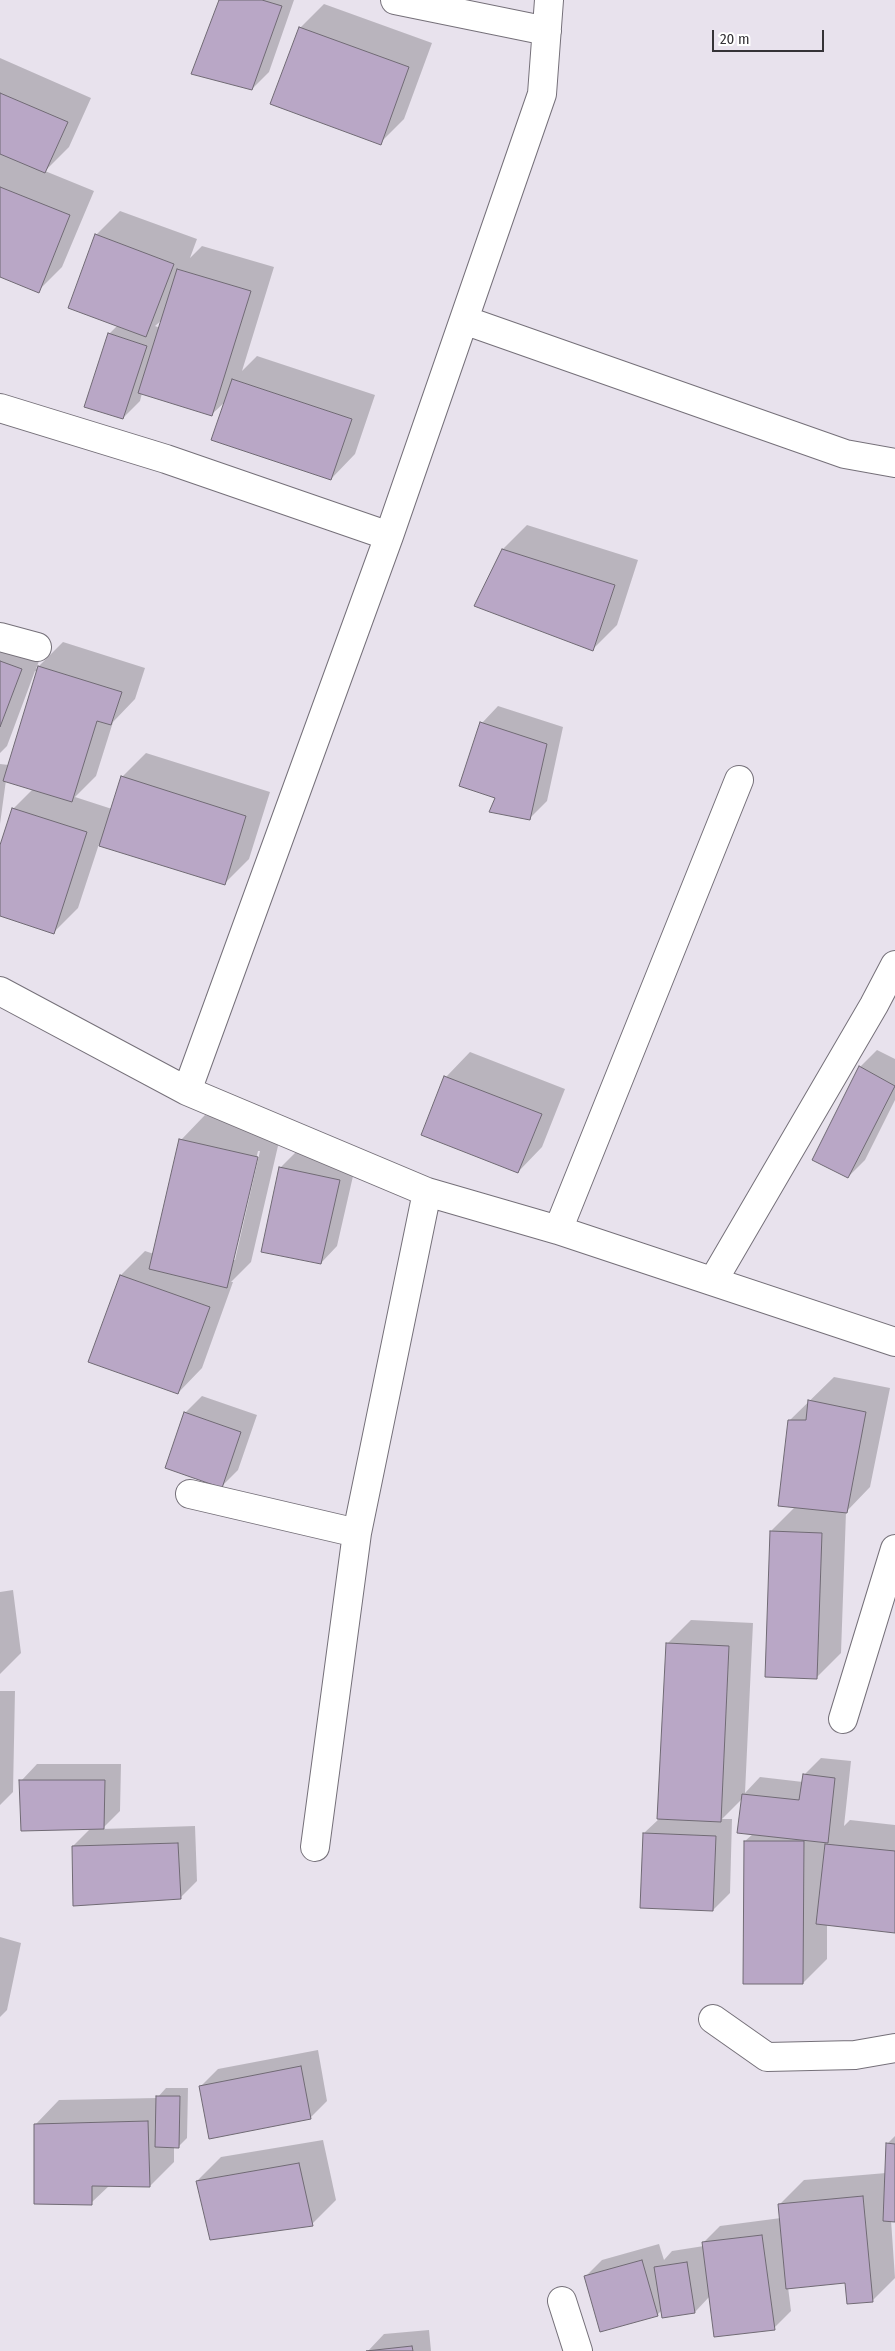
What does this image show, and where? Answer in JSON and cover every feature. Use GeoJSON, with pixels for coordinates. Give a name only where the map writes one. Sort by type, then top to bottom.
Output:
{"type":"FeatureCollection","features":[{"type":"Feature","properties":{"kind":"street"},"geometry":{"type":"LineString","coordinates":[[395,0],[547,31]]}},
{"type":"Feature","properties":{"kind":"street"},"geometry":{"type":"LineString","coordinates":[[187,1091],[389,536],[542,94],[549,0]]}},
{"type":"Feature","properties":{"kind":"street"},"geometry":{"type":"LineString","coordinates":[[464,320],[845,454],[895,463]]}},
{"type":"Feature","properties":{"kind":"street"},"geometry":{"type":"LineString","coordinates":[[0,408],[166,459],[389,536]]}},
{"type":"Feature","properties":{"kind":"street"},"geometry":{"type":"LineString","coordinates":[[0,637],[37,647]]}},
{"type":"Feature","properties":{"kind":"street"},"geometry":{"type":"LineString","coordinates":[[558,1230],[739,780]]}},
{"type":"Feature","properties":{"kind":"street"},"geometry":{"type":"LineString","coordinates":[[713,1281],[895,965]]}},
{"type":"Feature","properties":{"kind":"street"},"geometry":{"type":"LineString","coordinates":[[0,991],[187,1091],[427,1192],[558,1230],[895,1342]]}},
{"type":"Feature","properties":{"kind":"street"},"geometry":{"type":"LineString","coordinates":[[315,1847],[357,1532],[427,1192]]}},
{"type":"Feature","properties":{"kind":"street"},"geometry":{"type":"LineString","coordinates":[[190,1494],[357,1532]]}},
{"type":"Feature","properties":{"kind":"street"},"geometry":{"type":"LineString","coordinates":[[843,1719],[895,1549]]}},
{"type":"Feature","properties":{"kind":"street"},"geometry":{"type":"LineString","coordinates":[[713,2019],[766,2057],[855,2055],[895,2048]]}},
{"type":"Feature","properties":{"kind":"street"},"geometry":{"type":"LineString","coordinates":[[562,2301],[578,2351]]}},
{"type":"Feature","properties":{"kind":"building"},"geometry":{"type":"Polygon","coordinates":[[[219,0],[262,0],[282,6],[252,90],[191,74],[219,0]]]}},
{"type":"Feature","properties":{"kind":"building"},"geometry":{"type":"Polygon","coordinates":[[[299,27],[409,67],[381,145],[270,104],[299,27]]]}},
{"type":"Feature","properties":{"kind":"building"},"geometry":{"type":"Polygon","coordinates":[[[0,93],[68,122],[45,173],[0,154],[0,93]]]}},
{"type":"Feature","properties":{"kind":"building"},"geometry":{"type":"Polygon","coordinates":[[[0,187],[70,215],[39,293],[0,277],[0,187]]]}},
{"type":"Feature","properties":{"kind":"building"},"geometry":{"type":"Polygon","coordinates":[[[95,234],[174,264],[146,337],[68,308],[95,234]]]}},
{"type":"Feature","properties":{"kind":"building"},"geometry":{"type":"Polygon","coordinates":[[[177,269],[251,291],[212,416],[138,393],[177,269]]]}},
{"type":"Feature","properties":{"kind":"building"},"geometry":{"type":"Polygon","coordinates":[[[108,333],[147,346],[123,419],[84,407],[108,333]]]}},
{"type":"Feature","properties":{"kind":"building"},"geometry":{"type":"Polygon","coordinates":[[[232,379],[352,419],[331,480],[211,440],[232,379]]]}},
{"type":"Feature","properties":{"kind":"building"},"geometry":{"type":"Polygon","coordinates":[[[502,549],[615,585],[593,651],[474,606],[502,549]]]}},
{"type":"Feature","properties":{"kind":"building"},"geometry":{"type":"Polygon","coordinates":[[[0,661],[22,669],[0,727],[0,661]]]}},
{"type":"Feature","properties":{"kind":"building"},"geometry":{"type":"Polygon","coordinates":[[[38,666],[122,692],[111,725],[97,721],[72,802],[3,781],[38,666]]]}},
{"type":"Feature","properties":{"kind":"building"},"geometry":{"type":"Polygon","coordinates":[[[480,722],[547,744],[530,820],[489,812],[495,798],[459,786],[480,722]]]}},
{"type":"Feature","properties":{"kind":"building"},"geometry":{"type":"Polygon","coordinates":[[[121,776],[246,816],[225,885],[99,846],[121,776]]]}},
{"type":"Feature","properties":{"kind":"building"},"geometry":{"type":"Polygon","coordinates":[[[12,808],[87,832],[54,934],[0,916],[0,845],[12,808]]]}},
{"type":"Feature","properties":{"kind":"building"},"geometry":{"type":"Polygon","coordinates":[[[859,1066],[895,1086],[848,1178],[812,1160],[859,1066]]]}},
{"type":"Feature","properties":{"kind":"building"},"geometry":{"type":"Polygon","coordinates":[[[444,1076],[542,1114],[518,1173],[421,1135],[444,1076]]]}},
{"type":"Feature","properties":{"kind":"building"},"geometry":{"type":"Polygon","coordinates":[[[179,1139],[258,1157],[227,1288],[149,1269],[179,1139]]]}},
{"type":"Feature","properties":{"kind":"building"},"geometry":{"type":"Polygon","coordinates":[[[279,1167],[340,1180],[321,1264],[261,1252],[279,1167]]]}},
{"type":"Feature","properties":{"kind":"building"},"geometry":{"type":"Polygon","coordinates":[[[120,1275],[210,1307],[178,1394],[88,1362],[120,1275]]]}},
{"type":"Feature","properties":{"kind":"building"},"geometry":{"type":"Polygon","coordinates":[[[808,1400],[866,1412],[847,1513],[778,1506],[788,1420],[806,1420],[808,1400]]]}},
{"type":"Feature","properties":{"kind":"building"},"geometry":{"type":"Polygon","coordinates":[[[184,1412],[241,1432],[222,1488],[165,1468],[184,1412]]]}},
{"type":"Feature","properties":{"kind":"building"},"geometry":{"type":"Polygon","coordinates":[[[770,1531],[822,1533],[817,1679],[765,1677],[770,1531]]]}},
{"type":"Feature","properties":{"kind":"building"},"geometry":{"type":"Polygon","coordinates":[[[666,1643],[729,1646],[721,1822],[657,1819],[666,1643]]]}},
{"type":"Feature","properties":{"kind":"building"},"geometry":{"type":"Polygon","coordinates":[[[803,1774],[835,1778],[828,1843],[737,1833],[742,1794],[799,1800],[803,1774]]]}},
{"type":"Feature","properties":{"kind":"building"},"geometry":{"type":"Polygon","coordinates":[[[19,1780],[105,1780],[104,1829],[21,1831],[19,1780]]]}},
{"type":"Feature","properties":{"kind":"building"},"geometry":{"type":"Polygon","coordinates":[[[643,1833],[716,1836],[713,1911],[640,1908],[643,1833]]]}},
{"type":"Feature","properties":{"kind":"building"},"geometry":{"type":"Polygon","coordinates":[[[744,1841],[804,1841],[803,1984],[743,1984],[744,1841]]]}},
{"type":"Feature","properties":{"kind":"building"},"geometry":{"type":"Polygon","coordinates":[[[178,1843],[181,1899],[73,1906],[72,1846],[178,1843]]]}},
{"type":"Feature","properties":{"kind":"building"},"geometry":{"type":"Polygon","coordinates":[[[825,1844],[895,1851],[895,1933],[816,1924],[825,1844]]]}},
{"type":"Feature","properties":{"kind":"building"},"geometry":{"type":"Polygon","coordinates":[[[301,2066],[311,2119],[209,2139],[199,2086],[301,2066]]]}},
{"type":"Feature","properties":{"kind":"building"},"geometry":{"type":"Polygon","coordinates":[[[156,2096],[180,2096],[179,2148],[155,2147],[156,2096]]]}},
{"type":"Feature","properties":{"kind":"building"},"geometry":{"type":"Polygon","coordinates":[[[148,2121],[150,2187],[92,2186],[92,2205],[34,2204],[34,2124],[148,2121]]]}},
{"type":"Feature","properties":{"kind":"building"},"geometry":{"type":"Polygon","coordinates":[[[886,2143],[895,2144],[895,2222],[883,2221],[886,2143]]]}},
{"type":"Feature","properties":{"kind":"building"},"geometry":{"type":"Polygon","coordinates":[[[299,2163],[313,2226],[210,2240],[196,2181],[299,2163]]]}},
{"type":"Feature","properties":{"kind":"building"},"geometry":{"type":"Polygon","coordinates":[[[863,2196],[873,2302],[847,2304],[845,2283],[786,2289],[778,2204],[863,2196]]]}},
{"type":"Feature","properties":{"kind":"building"},"geometry":{"type":"Polygon","coordinates":[[[762,2235],[775,2330],[714,2337],[702,2242],[762,2235]]]}},
{"type":"Feature","properties":{"kind":"building"},"geometry":{"type":"Polygon","coordinates":[[[642,2260],[658,2316],[600,2332],[584,2276],[642,2260]]]}},
{"type":"Feature","properties":{"kind":"building"},"geometry":{"type":"Polygon","coordinates":[[[687,2262],[695,2313],[662,2318],[654,2267],[687,2262]]]}},
{"type":"Feature","properties":{"kind":"building"},"geometry":{"type":"Polygon","coordinates":[[[412,2346],[413,2351],[366,2351],[412,2346]]]}}]}
